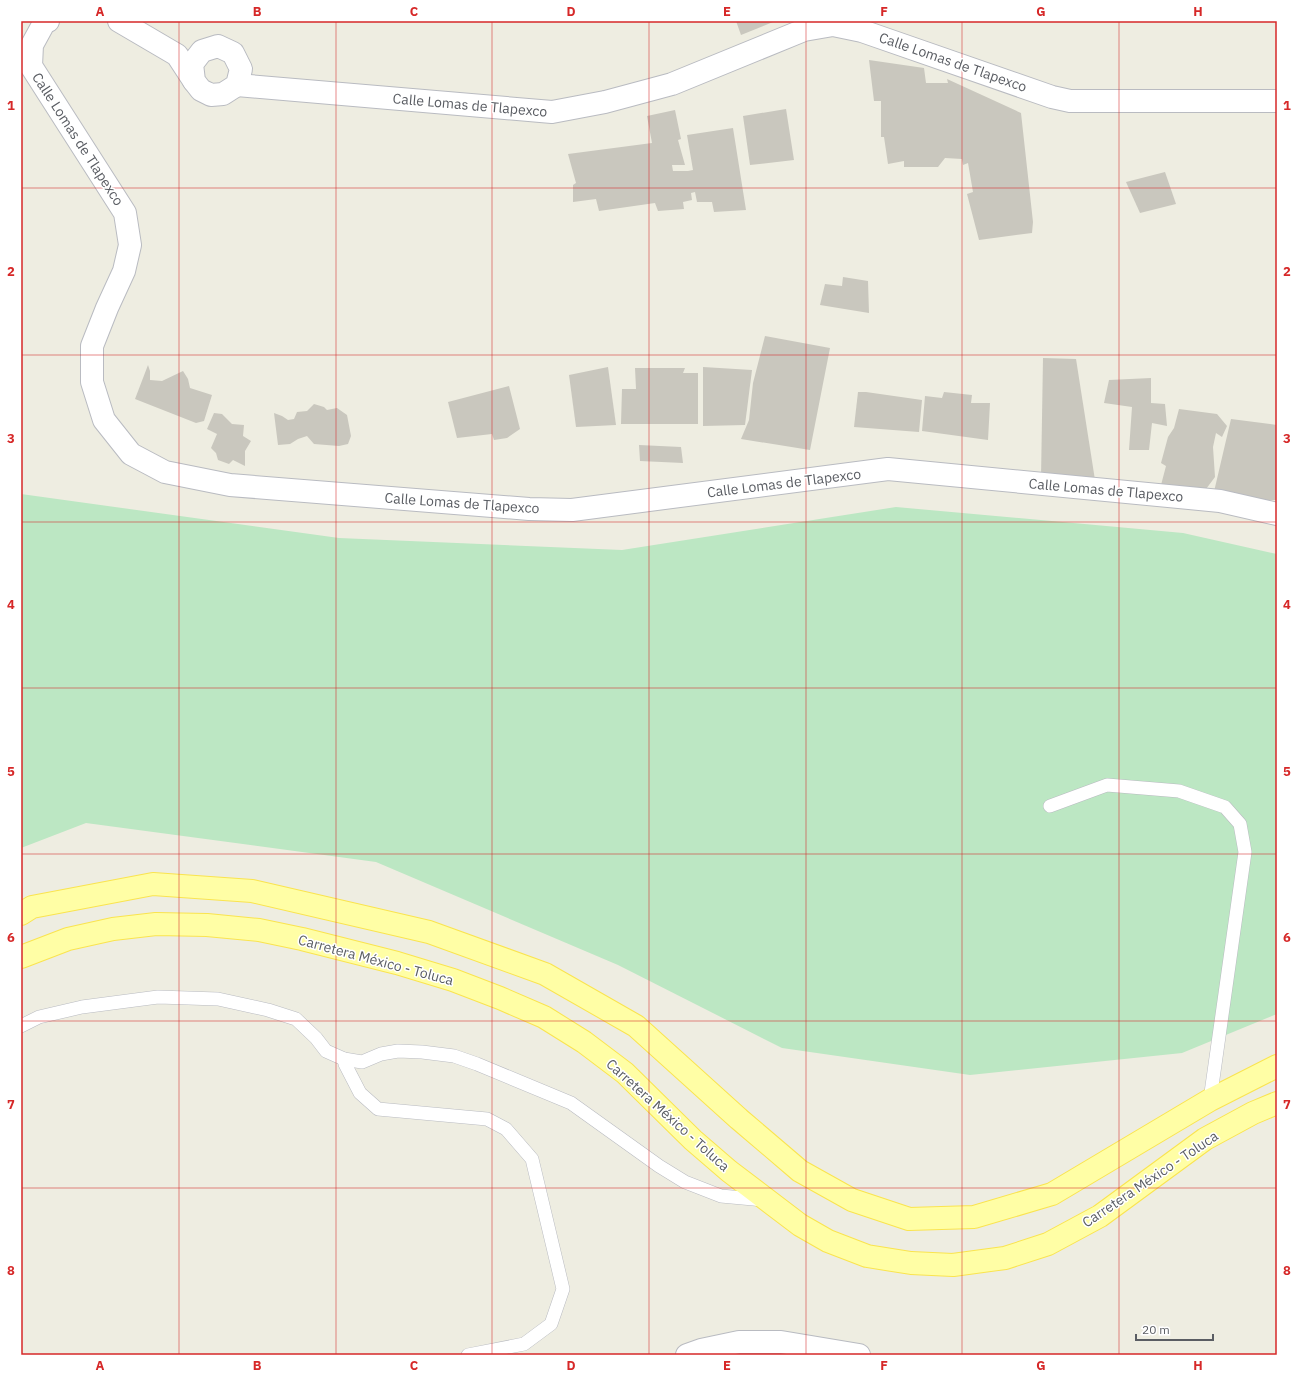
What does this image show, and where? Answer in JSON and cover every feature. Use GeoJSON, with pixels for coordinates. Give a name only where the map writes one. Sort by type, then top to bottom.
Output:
{"type":"FeatureCollection","features":[{"type":"Feature","properties":{"kind":"main road"},"geometry":{"type":"LineString","coordinates":[[21,914],[32,907],[153,884],[252,891],[429,932],[545,974],[636,1026],[739,1119],[800,1171],[852,1200],[909,1219],[974,1217],[1052,1194],[1210,1100],[1277,1066]]}},
{"type":"Feature","properties":{"kind":"main road","name":"Carretera México - Toluca"},"geometry":{"type":"LineString","coordinates":[[21,957],[68,939],[113,928],[156,924],[207,925],[259,930],[302,939],[397,963],[453,980],[544,1017],[584,1042],[625,1073],[693,1140],[729,1171],[800,1226],[828,1241],[867,1256],[911,1263],[953,1265],[1005,1258],[1048,1244],[1100,1216],[1204,1139],[1253,1113],[1277,1103]]}},
{"type":"Feature","properties":{"kind":"street","name":"Calle Lomas de Tlapexco"},"geometry":{"type":"LineString","coordinates":[[48,21],[44,23],[32,45],[31,66],[125,213],[130,245],[124,271],[92,346],[92,382],[104,420],[132,454],[166,472],[230,485],[529,509],[572,510],[888,469],[1220,501],[1277,514]]}},
{"type":"Feature","properties":{"kind":"street"},"geometry":{"type":"LineString","coordinates":[[119,21],[177,55],[194,81],[201,90],[211,95],[223,94],[237,84],[241,68],[233,53],[218,46],[202,51],[192,64],[194,81]]}},
{"type":"Feature","properties":{"kind":"street","name":"Calle Lomas de Tlapexco"},"geometry":{"type":"LineString","coordinates":[[237,84],[552,112],[606,102],[672,84],[804,30],[832,25],[862,31],[1052,97],[1070,101],[1277,101]]}},
{"type":"Feature","properties":{"kind":"street"},"geometry":{"type":"LineString","coordinates":[[687,1355],[701,1350],[739,1342],[781,1342],[859,1355]]}},
{"type":"Feature","properties":{"kind":"lane"},"geometry":{"type":"LineString","coordinates":[[1050,806],[1107,785],[1179,791],[1225,807],[1240,824],[1245,852],[1210,1100]]}},
{"type":"Feature","properties":{"kind":"lane"},"geometry":{"type":"LineString","coordinates":[[21,1026],[39,1017],[82,1008],[158,997],[218,999],[268,1010],[296,1018],[316,1038],[326,1051],[344,1059],[362,1062],[381,1054],[398,1051],[454,1056],[477,1064],[571,1103],[659,1166],[686,1182],[721,1196],[767,1200]]}},
{"type":"Feature","properties":{"kind":"lane"},"geometry":{"type":"LineString","coordinates":[[344,1059],[360,1093],[378,1109],[487,1119],[506,1129],[532,1159],[562,1289],[551,1324],[524,1344],[468,1355]]}},
{"type":"Feature","properties":{"kind":"green space"},"geometry":{"type":"Polygon","coordinates":[[[21,494],[339,538],[622,550],[896,507],[1183,533],[1277,554],[1277,1014],[1182,1053],[970,1075],[782,1048],[618,965],[376,862],[86,823],[21,848],[21,494]]]}},
{"type":"Feature","properties":{"kind":"building"},"geometry":{"type":"Polygon","coordinates":[[[736,21],[772,21],[773,22],[741,35],[736,21]]]}},
{"type":"Feature","properties":{"kind":"building"},"geometry":{"type":"Polygon","coordinates":[[[869,60],[924,68],[926,83],[948,83],[947,79],[1021,113],[1033,222],[1032,233],[979,240],[967,194],[973,192],[968,163],[963,165],[962,159],[945,158],[938,167],[904,167],[904,161],[888,164],[884,137],[881,137],[881,101],[874,101],[869,60]]]}},
{"type":"Feature","properties":{"kind":"building"},"geometry":{"type":"Polygon","coordinates":[[[786,109],[794,160],[750,165],[743,116],[786,109]]]}},
{"type":"Feature","properties":{"kind":"building"},"geometry":{"type":"Polygon","coordinates":[[[675,110],[681,139],[678,140],[685,165],[672,165],[673,171],[693,170],[687,135],[733,128],[746,210],[714,212],[712,202],[697,202],[695,192],[691,193],[692,200],[683,202],[684,209],[658,211],[655,203],[599,211],[596,199],[573,202],[573,185],[576,183],[568,154],[652,143],[647,116],[675,110]]]}},
{"type":"Feature","properties":{"kind":"building"},"geometry":{"type":"Polygon","coordinates":[[[1165,172],[1176,204],[1140,213],[1126,182],[1165,172]]]}},
{"type":"Feature","properties":{"kind":"building"},"geometry":{"type":"Polygon","coordinates":[[[843,277],[868,281],[869,313],[820,305],[825,284],[842,286],[843,277]]]}},
{"type":"Feature","properties":{"kind":"building"},"geometry":{"type":"Polygon","coordinates":[[[765,336],[830,348],[810,450],[741,439],[749,420],[753,383],[765,336]]]}},
{"type":"Feature","properties":{"kind":"building"},"geometry":{"type":"Polygon","coordinates":[[[1043,358],[1076,359],[1095,480],[1041,478],[1043,358]]]}},
{"type":"Feature","properties":{"kind":"building"},"geometry":{"type":"Polygon","coordinates":[[[148,365],[150,380],[162,381],[183,371],[188,379],[190,388],[212,395],[204,421],[196,423],[135,399],[148,365]]]}},
{"type":"Feature","properties":{"kind":"building"},"geometry":{"type":"Polygon","coordinates":[[[608,367],[616,425],[576,427],[569,375],[608,367]]]}},
{"type":"Feature","properties":{"kind":"building"},"geometry":{"type":"Polygon","coordinates":[[[703,367],[752,370],[745,425],[703,426],[703,367]]]}},
{"type":"Feature","properties":{"kind":"building"},"geometry":{"type":"Polygon","coordinates":[[[635,368],[685,368],[683,373],[698,373],[698,424],[621,424],[622,389],[636,389],[635,368]]]}},
{"type":"Feature","properties":{"kind":"building"},"geometry":{"type":"Polygon","coordinates":[[[1151,378],[1151,403],[1165,404],[1167,426],[1152,423],[1149,450],[1129,450],[1132,407],[1104,403],[1109,380],[1151,378]]]}},
{"type":"Feature","properties":{"kind":"building"},"geometry":{"type":"Polygon","coordinates":[[[509,386],[520,429],[507,438],[494,440],[492,434],[457,438],[448,402],[509,386]]]}},
{"type":"Feature","properties":{"kind":"building"},"geometry":{"type":"Polygon","coordinates":[[[858,392],[922,400],[919,432],[854,427],[858,392]]]}},
{"type":"Feature","properties":{"kind":"building"},"geometry":{"type":"Polygon","coordinates":[[[944,392],[972,395],[971,403],[990,403],[988,440],[922,431],[925,396],[942,398],[944,392]]]}},
{"type":"Feature","properties":{"kind":"building"},"geometry":{"type":"Polygon","coordinates":[[[314,404],[324,407],[327,410],[337,408],[347,415],[351,436],[348,444],[339,446],[314,444],[307,436],[290,444],[278,445],[274,413],[288,420],[294,419],[297,412],[307,411],[314,404]]]}},
{"type":"Feature","properties":{"kind":"building"},"geometry":{"type":"Polygon","coordinates":[[[1179,409],[1217,414],[1227,426],[1222,437],[1216,433],[1213,447],[1215,477],[1206,489],[1161,485],[1166,466],[1161,463],[1168,437],[1174,428],[1179,409]]]}},
{"type":"Feature","properties":{"kind":"building"},"geometry":{"type":"Polygon","coordinates":[[[214,413],[222,414],[232,424],[244,425],[243,436],[251,441],[245,451],[245,466],[233,460],[229,464],[218,460],[216,453],[211,448],[217,434],[207,429],[214,413]]]}},
{"type":"Feature","properties":{"kind":"building"},"geometry":{"type":"Polygon","coordinates":[[[1231,419],[1277,425],[1277,500],[1264,500],[1260,505],[1213,496],[1231,419]]]}},
{"type":"Feature","properties":{"kind":"building"},"geometry":{"type":"Polygon","coordinates":[[[639,445],[681,447],[683,463],[640,461],[639,445]]]}}]}
